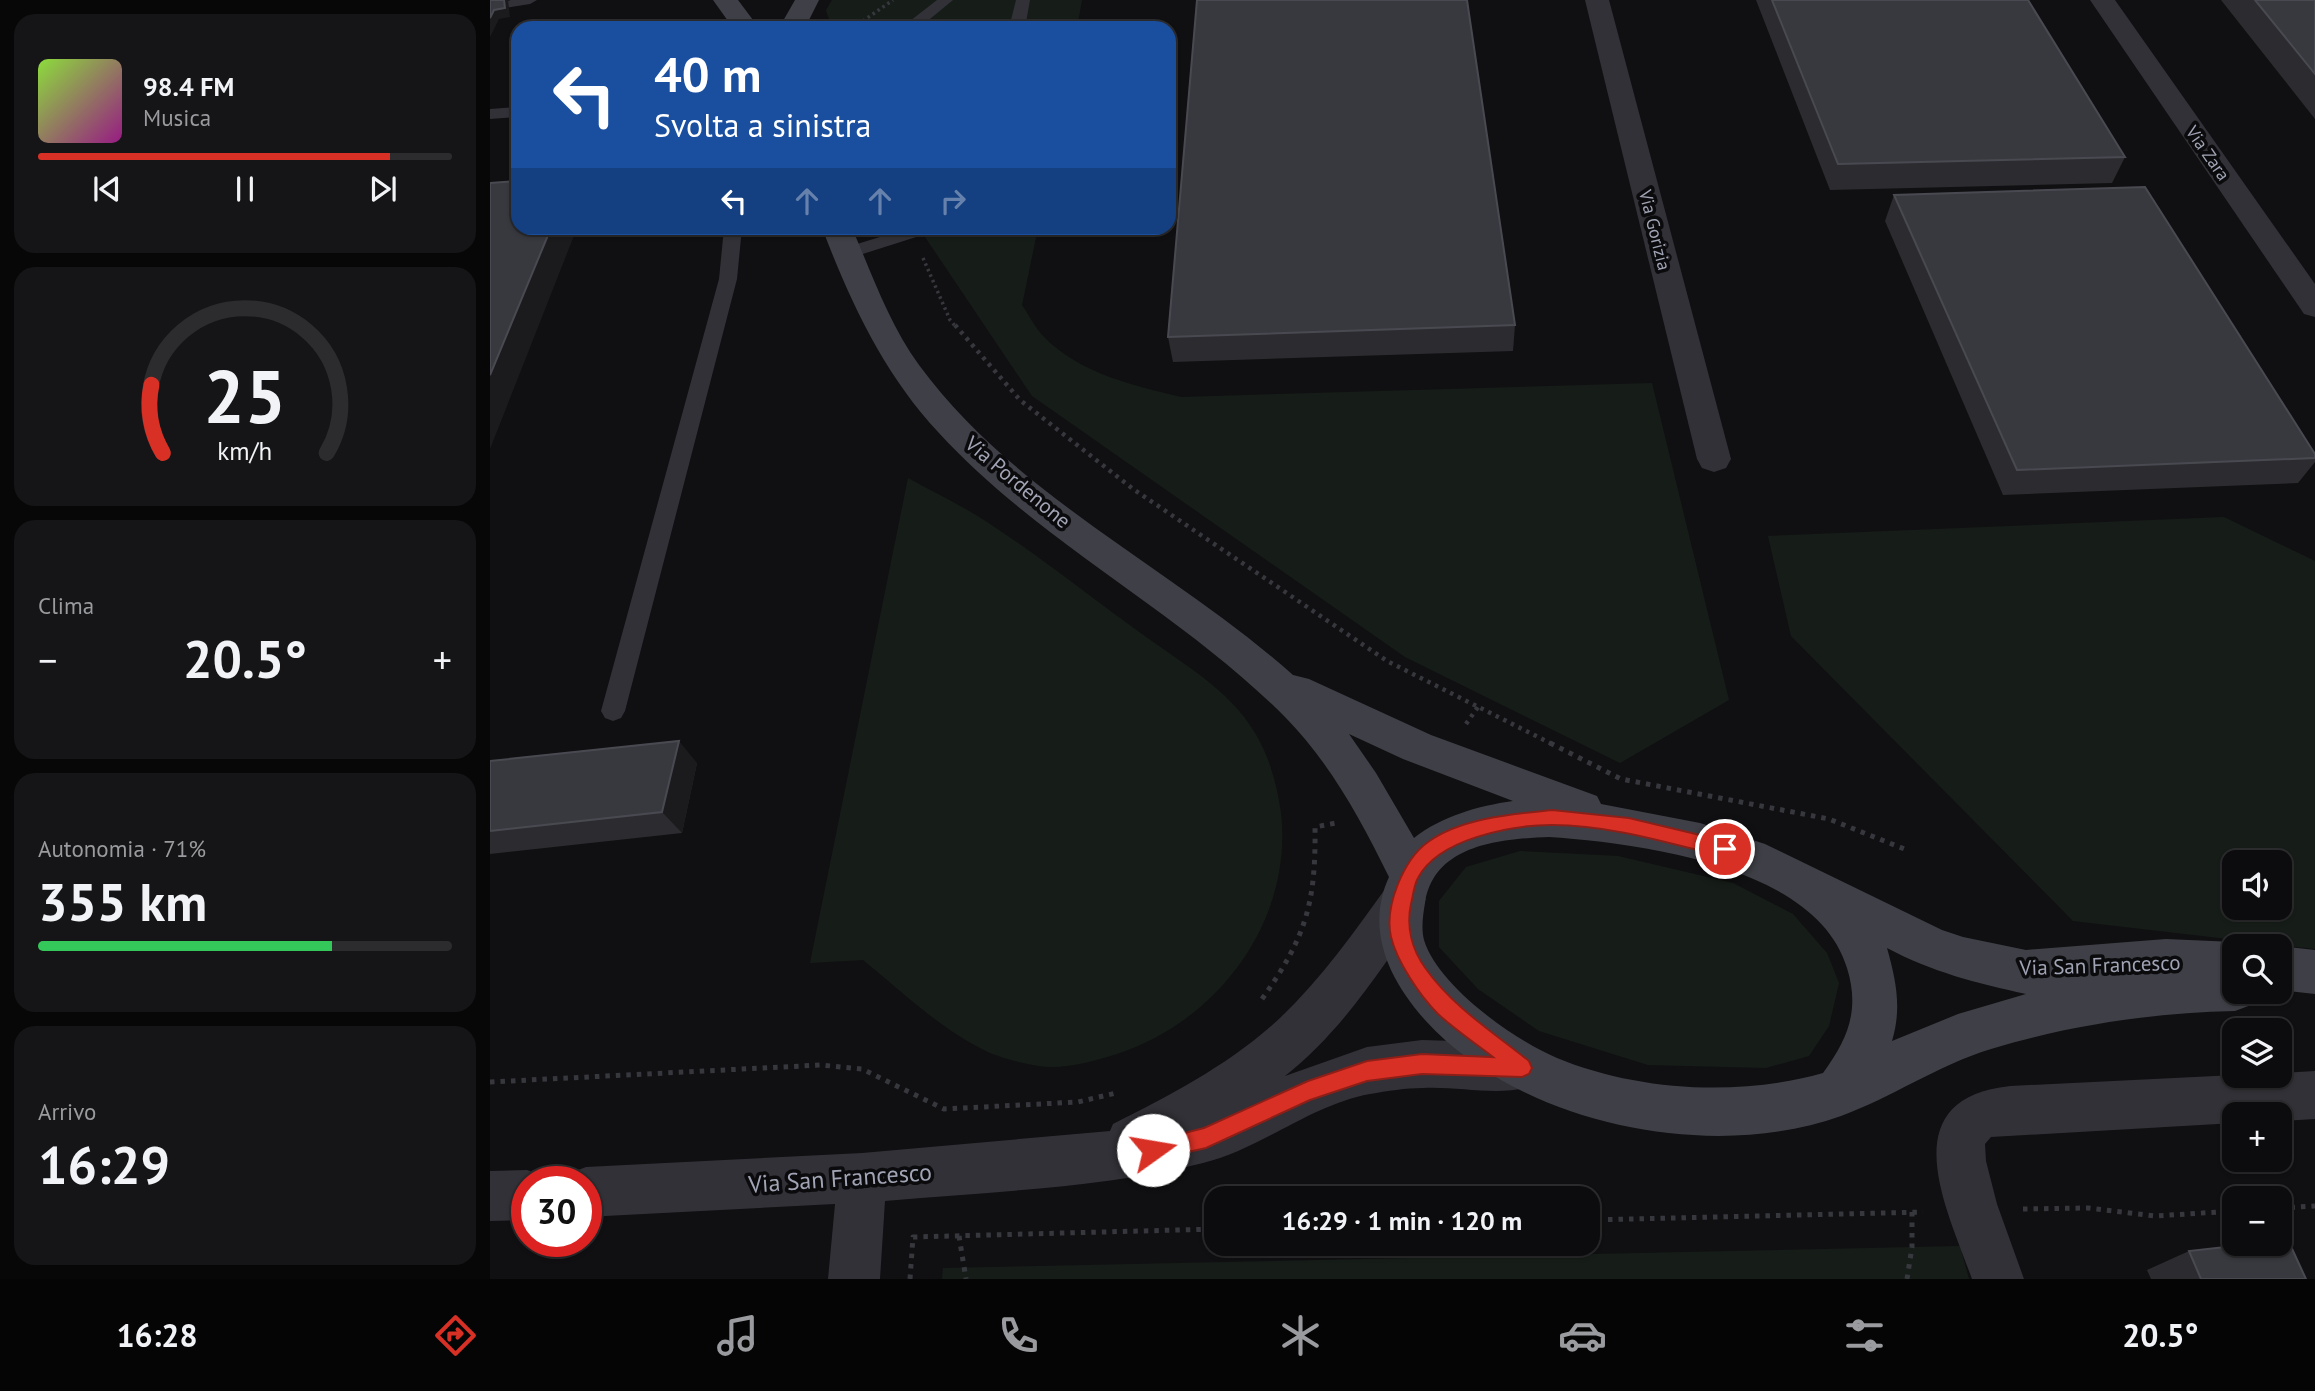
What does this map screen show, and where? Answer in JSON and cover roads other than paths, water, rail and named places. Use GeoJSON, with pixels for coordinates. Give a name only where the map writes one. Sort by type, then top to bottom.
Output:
{"type":"FeatureCollection","features":[{"type":"Feature","properties":{"kind":"street"},"geometry":{"type":"LineString","coordinates":[[719,0],[727,0],[741,21]]}},
{"type":"Feature","properties":{"kind":"street"},"geometry":{"type":"LineString","coordinates":[[796,21],[807,0]]}},
{"type":"Feature","properties":{"kind":"street","name":"Via Gorizia"},"geometry":{"type":"LineString","coordinates":[[1597,0],[1714,459]]}},
{"type":"Feature","properties":{"kind":"street","name":"Via Zara"},"geometry":{"type":"LineString","coordinates":[[2102,0],[2315,307]]}},
{"type":"Feature","properties":{"kind":"street","name":"Via Pordenone"},"geometry":{"type":"LineString","coordinates":[[842,240],[892,349],[931,403],[961,435],[1031,498],[1268,677],[1318,726],[1377,813],[1407,886]]}},
{"type":"Feature","properties":{"kind":"street","name":"Via Pordenone"},"geometry":{"type":"LineString","coordinates":[[1268,677],[1351,718],[1443,757],[1629,826]]}},
{"type":"Feature","properties":{"kind":"street"},"geometry":{"type":"LineString","coordinates":[[1407,886],[1440,844],[1464,832],[1498,824],[1552,818],[1629,826],[1725,849],[1814,888],[1838,908],[1856,930],[1868,957],[1875,990],[1875,1011],[1866,1049],[1838,1093]]}},
{"type":"Feature","properties":{"kind":"street","name":"Via San Francesco"},"geometry":{"type":"LineString","coordinates":[[1407,886],[1400,936],[1417,974],[1455,1017],[1522,1068],[1587,1094],[1647,1107],[1681,1110],[1780,1107],[1838,1093],[1926,1050],[2014,1020],[2152,994],[2222,990]]}},
{"type":"Feature","properties":{"kind":"street","name":"Via San Francesco"},"geometry":{"type":"LineString","coordinates":[[1093,1159],[1189,1111],[1279,1050],[1331,997],[1407,886]]}},
{"type":"Feature","properties":{"kind":"street","name":"Via San Francesco"},"geometry":{"type":"LineString","coordinates":[[1814,888],[1931,948],[1993,966],[2047,972],[2166,961],[2222,963]]}},
{"type":"Feature","properties":{"kind":"street"},"geometry":{"type":"LineString","coordinates":[[2292,969],[2315,972]]}},
{"type":"Feature","properties":{"kind":"street"},"geometry":{"type":"LineString","coordinates":[[2292,991],[2315,992]]}},
{"type":"Feature","properties":{"kind":"street","name":"Via San Francesco"},"geometry":{"type":"LineString","coordinates":[[602,1191],[862,1178],[1093,1159],[1206,1138],[1308,1091],[1367,1071],[1422,1064],[1522,1068]]}},
{"type":"Feature","properties":{"kind":"street"},"geometry":{"type":"LineString","coordinates":[[1998,1279],[1975,1211],[1959,1150],[1961,1135],[1976,1117],[2010,1110],[2315,1095]]}},
{"type":"Feature","properties":{"kind":"street"},"geometry":{"type":"LineString","coordinates":[[854,1279],[862,1178]]}},
{"type":"Feature","properties":{"kind":"street"},"geometry":{"type":"LineString","coordinates":[[490,1196],[511,1195]]}},
{"type":"Feature","properties":{"kind":"lane"},"geometry":{"type":"LineString","coordinates":[[509,5],[530,0]]}},
{"type":"Feature","properties":{"kind":"lane"},"geometry":{"type":"LineString","coordinates":[[918,21],[946,0]]}},
{"type":"Feature","properties":{"kind":"lane"},"geometry":{"type":"LineString","coordinates":[[1018,21],[1023,0]]}},
{"type":"Feature","properties":{"kind":"lane"},"geometry":{"type":"LineString","coordinates":[[490,114],[511,112]]}},
{"type":"Feature","properties":{"kind":"lane"},"geometry":{"type":"LineString","coordinates":[[613,711],[728,279],[732,235]]}},
{"type":"Feature","properties":{"kind":"lane"},"geometry":{"type":"LineString","coordinates":[[842,240],[880,235]]}}]}
